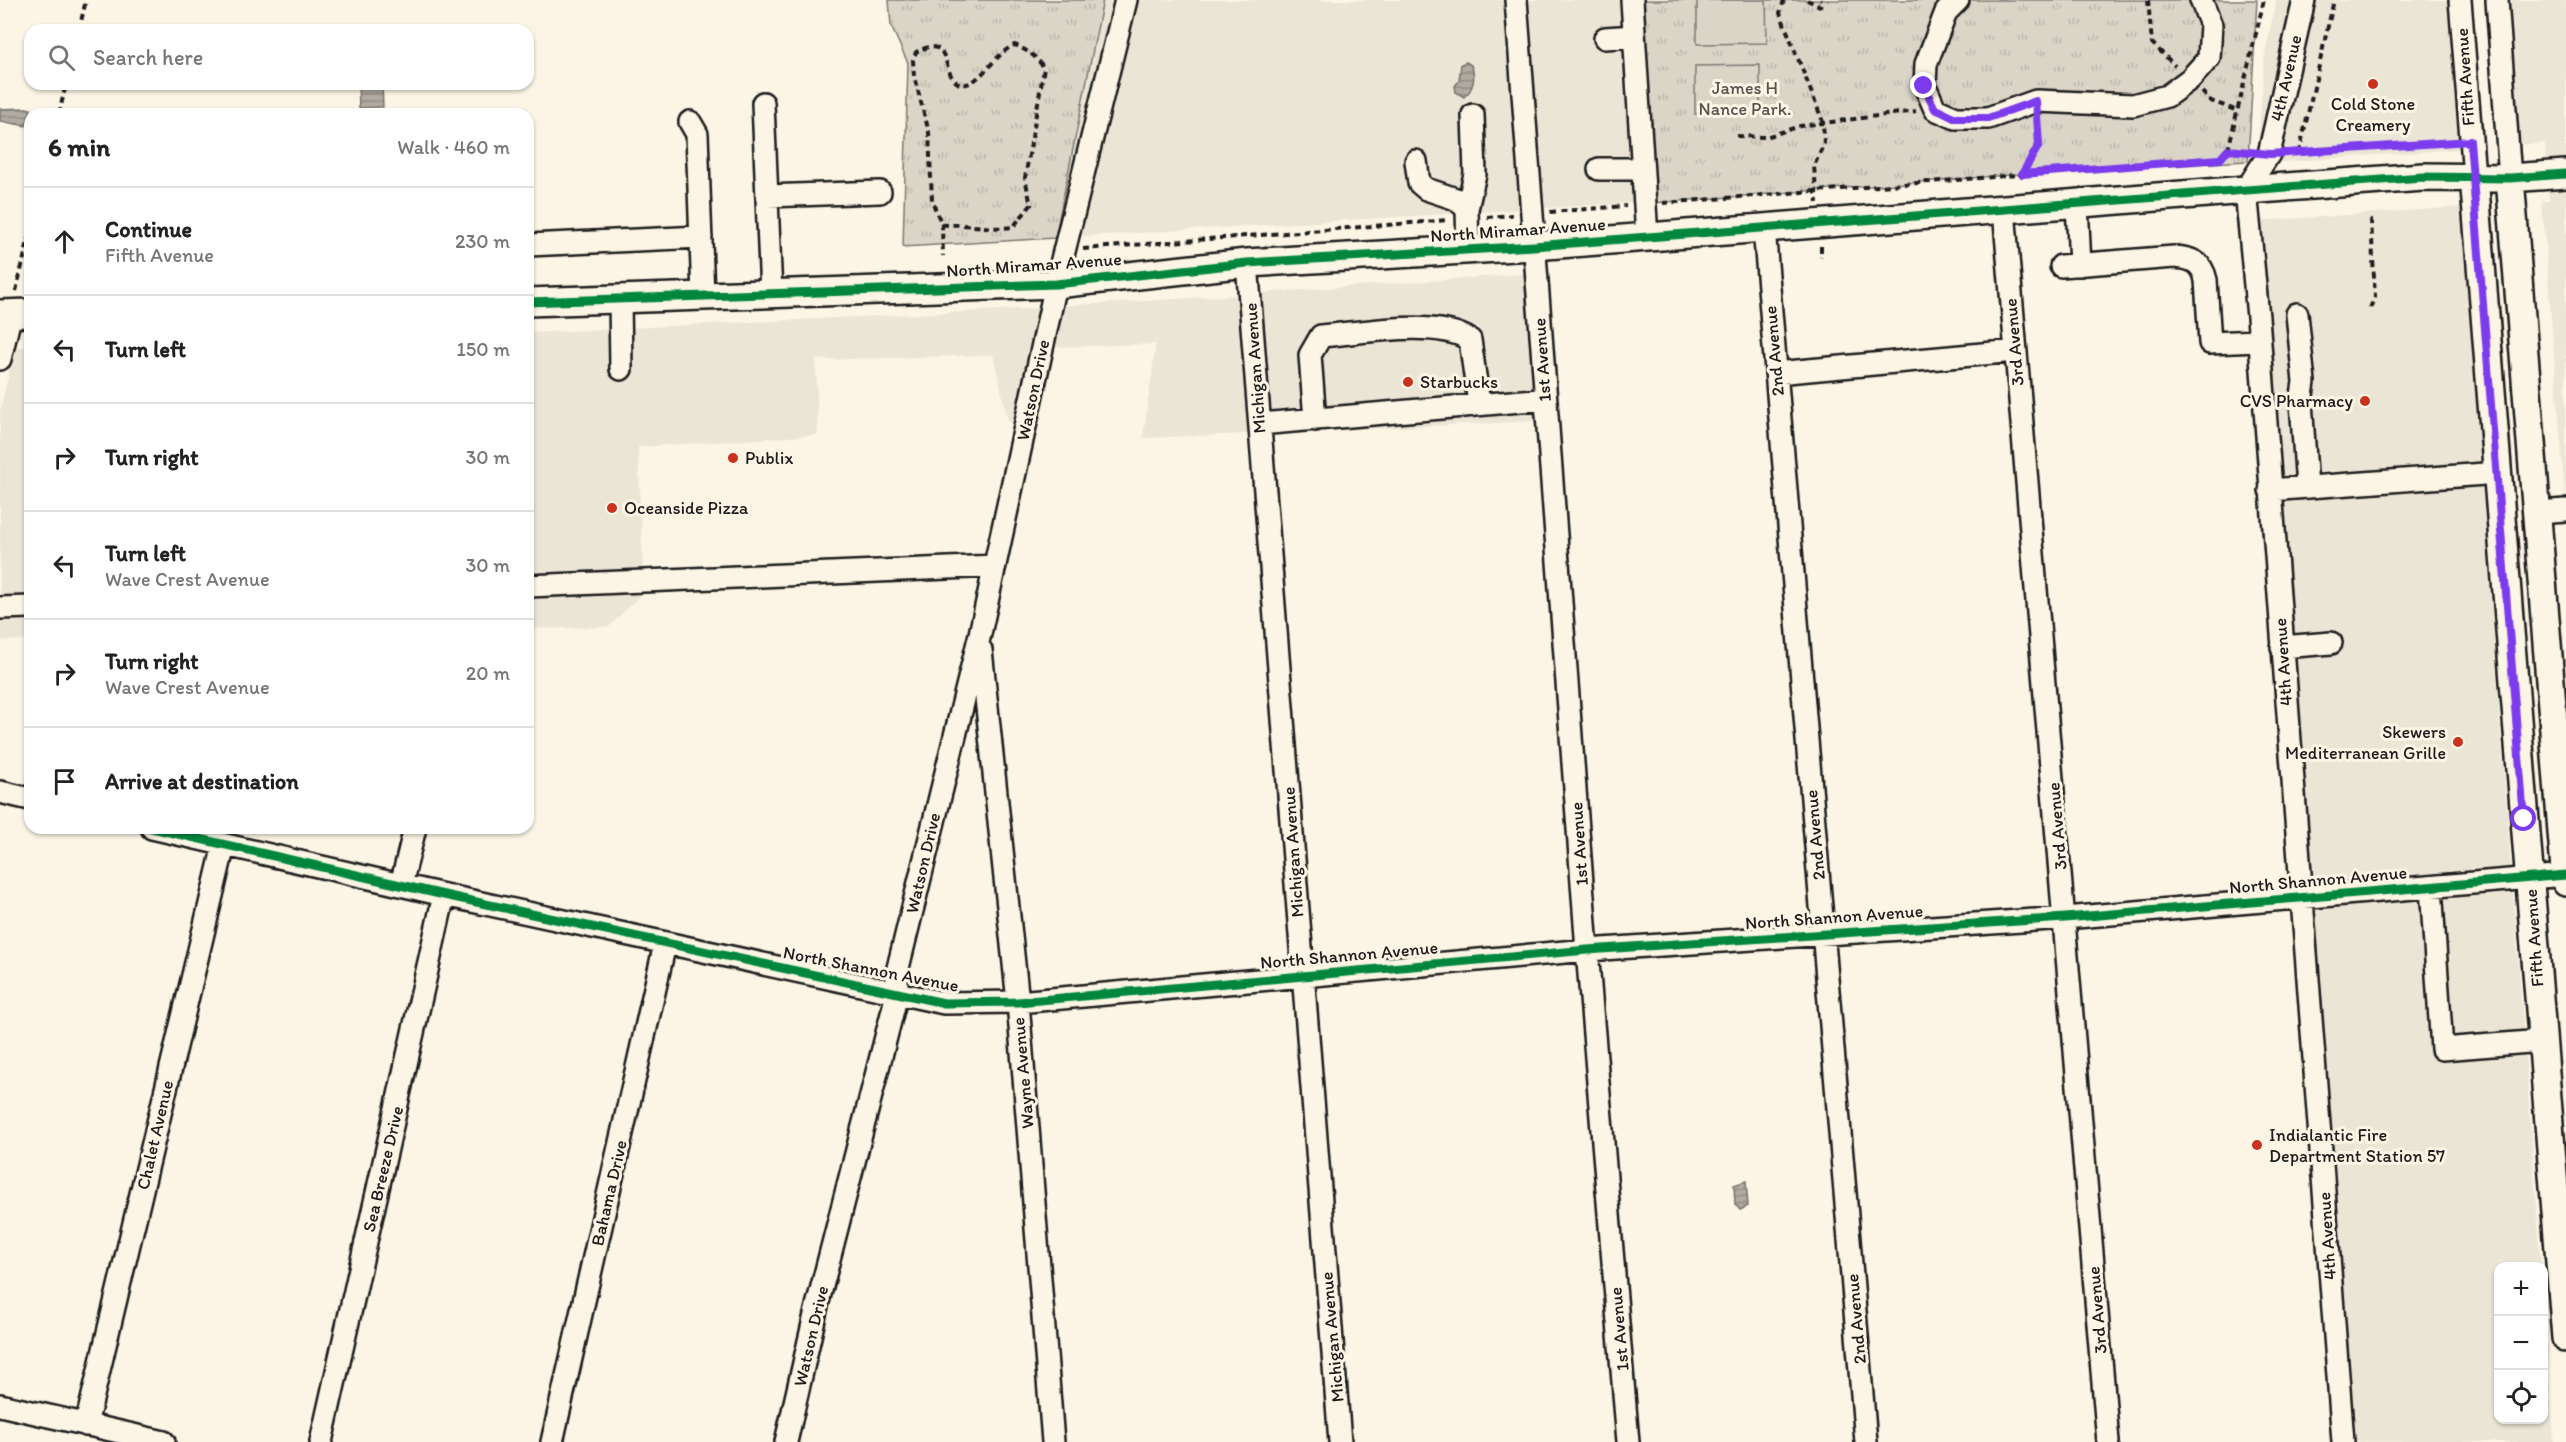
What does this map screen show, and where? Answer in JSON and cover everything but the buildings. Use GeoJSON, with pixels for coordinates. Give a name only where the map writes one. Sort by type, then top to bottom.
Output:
{"type":"FeatureCollection","features":[{"type":"Feature","properties":{"kind":"main road","name":"North Miramar Avenue"},"geometry":{"type":"LineString","coordinates":[[534,302],[1056,284],[1247,263],[1534,246],[2423,177],[2510,178],[2566,174]]}},
{"type":"Feature","properties":{"kind":"main road","name":"Fifth Avenue"},"geometry":{"type":"LineString","coordinates":[[2474,176],[2566,1338]]}},
{"type":"Feature","properties":{"kind":"main road","name":"Fifth Avenue"},"geometry":{"type":"LineString","coordinates":[[2510,178],[2566,882]]}},
{"type":"Feature","properties":{"kind":"street","name":"Watson Drive"},"geometry":{"type":"LineString","coordinates":[[786,1442],[817,1306],[897,994],[900,961],[980,634],[1056,284],[1126,0]]}},
{"type":"Feature","properties":{"kind":"street","name":"1st Avenue"},"geometry":{"type":"LineString","coordinates":[[1516,0],[1587,951],[1628,1442]]}},
{"type":"Feature","properties":{"kind":"street"},"geometry":{"type":"LineString","coordinates":[[1632,0],[1647,237]]}},
{"type":"Feature","properties":{"kind":"street"},"geometry":{"type":"LineString","coordinates":[[1958,0],[1946,12],[1926,64],[1924,86],[1935,109],[1956,118],[1988,118],[2036,101],[2133,105],[2167,96],[2190,79],[2209,58],[2211,25],[2201,0]]}},
{"type":"Feature","properties":{"kind":"street","name":"4th Avenue"},"geometry":{"type":"LineString","coordinates":[[2304,0],[2270,154],[2246,190],[2343,1442]]}},
{"type":"Feature","properties":{"kind":"street","name":"Fifth Avenue"},"geometry":{"type":"LineString","coordinates":[[2460,0],[2474,176]]}},
{"type":"Feature","properties":{"kind":"street","name":"Fifth Avenue"},"geometry":{"type":"LineString","coordinates":[[2497,0],[2510,178]]}},
{"type":"Feature","properties":{"kind":"street"},"geometry":{"type":"LineString","coordinates":[[1605,38],[1634,36]]}},
{"type":"Feature","properties":{"kind":"street"},"geometry":{"type":"LineString","coordinates":[[763,103],[771,294]]}},
{"type":"Feature","properties":{"kind":"street"},"geometry":{"type":"LineString","coordinates":[[1468,250],[1467,213],[1475,174],[1473,115]]}},
{"type":"Feature","properties":{"kind":"street"},"geometry":{"type":"LineString","coordinates":[[690,122],[697,134],[703,296]]}},
{"type":"Feature","properties":{"kind":"street"},"geometry":{"type":"LineString","coordinates":[[1416,161],[1419,183],[1426,189],[1456,199],[1467,213]]}},
{"type":"Feature","properties":{"kind":"street"},"geometry":{"type":"LineString","coordinates":[[1599,169],[1642,169]]}},
{"type":"Feature","properties":{"kind":"street"},"geometry":{"type":"LineString","coordinates":[[767,196],[880,192]]}},
{"type":"Feature","properties":{"kind":"street"},"geometry":{"type":"LineString","coordinates":[[2077,204],[2071,266],[2174,257],[2192,259],[2204,269],[2210,343],[2259,340]]}},
{"type":"Feature","properties":{"kind":"street","name":"3rd Avenue"},"geometry":{"type":"LineString","coordinates":[[2004,210],[2014,351],[2065,918],[2108,1442]]}},
{"type":"Feature","properties":{"kind":"street","name":"2nd Avenue"},"geometry":{"type":"LineString","coordinates":[[1764,228],[1866,1442]]}},
{"type":"Feature","properties":{"kind":"street"},"geometry":{"type":"LineString","coordinates":[[534,245],[700,237]]}},
{"type":"Feature","properties":{"kind":"street","name":"Michigan Avenue"},"geometry":{"type":"LineString","coordinates":[[1247,263],[1340,1442]]}},
{"type":"Feature","properties":{"kind":"street"},"geometry":{"type":"LineString","coordinates":[[620,299],[621,369]]}},
{"type":"Feature","properties":{"kind":"street"},"geometry":{"type":"LineString","coordinates":[[0,359],[14,313]]}},
{"type":"Feature","properties":{"kind":"street"},"geometry":{"type":"LineString","coordinates":[[2297,314],[2304,382],[2301,402],[2307,487]]}},
{"type":"Feature","properties":{"kind":"street"},"geometry":{"type":"LineString","coordinates":[[1315,420],[1310,355],[1321,336],[1407,328],[1459,333],[1470,340],[1479,404]]}},
{"type":"Feature","properties":{"kind":"street"},"geometry":{"type":"LineString","coordinates":[[1776,373],[2014,351]]}},
{"type":"Feature","properties":{"kind":"street"},"geometry":{"type":"LineString","coordinates":[[1260,424],[1545,399]]}},
{"type":"Feature","properties":{"kind":"street"},"geometry":{"type":"LineString","coordinates":[[2270,490],[2498,473]]}},
{"type":"Feature","properties":{"kind":"street"},"geometry":{"type":"LineString","coordinates":[[2537,512],[2566,510]]}},
{"type":"Feature","properties":{"kind":"street"},"geometry":{"type":"LineString","coordinates":[[534,586],[995,566]]}},
{"type":"Feature","properties":{"kind":"street"},"geometry":{"type":"LineString","coordinates":[[0,608],[24,607]]}},
{"type":"Feature","properties":{"kind":"street","name":"Wayne Avenue"},"geometry":{"type":"LineString","coordinates":[[980,634],[1018,1002],[1053,1442]]}},
{"type":"Feature","properties":{"kind":"street"},"geometry":{"type":"LineString","coordinates":[[2282,647],[2331,643]]}},
{"type":"Feature","properties":{"kind":"street"},"geometry":{"type":"LineString","coordinates":[[0,792],[24,798]]}},
{"type":"Feature","properties":{"kind":"street","name":"North Shannon Avenue"},"geometry":{"type":"LineString","coordinates":[[177,834],[665,944],[944,1003],[1018,1002],[1587,951],[2065,918],[2566,875]]}},
{"type":"Feature","properties":{"kind":"street"},"geometry":{"type":"LineString","coordinates":[[401,885],[414,834]]}},
{"type":"Feature","properties":{"kind":"street","name":"Chalet Avenue"},"geometry":{"type":"LineString","coordinates":[[86,1425],[224,845]]}},
{"type":"Feature","properties":{"kind":"street"},"geometry":{"type":"LineString","coordinates":[[2431,887],[2442,1049],[2542,1041]]}},
{"type":"Feature","properties":{"kind":"street","name":"Sea Breeze Drive"},"geometry":{"type":"LineString","coordinates":[[321,1442],[444,895]]}},
{"type":"Feature","properties":{"kind":"street","name":"Bahama Drive"},"geometry":{"type":"LineString","coordinates":[[552,1442],[665,944]]}},
{"type":"Feature","properties":{"kind":"street"},"geometry":{"type":"LineString","coordinates":[[0,1405],[164,1442]]}},
{"type":"Feature","properties":{"kind":"path"},"geometry":{"type":"LineString","coordinates":[[80,24],[86,0]]}},
{"type":"Feature","properties":{"kind":"path"},"geometry":{"type":"LineString","coordinates":[[1784,0],[1780,13],[1823,122],[1824,143],[1814,166],[1821,257]]}},
{"type":"Feature","properties":{"kind":"path"},"geometry":{"type":"LineString","coordinates":[[1807,0],[1820,6],[1822,1],[1820,0]]}},
{"type":"Feature","properties":{"kind":"path"},"geometry":{"type":"LineString","coordinates":[[1064,250],[1467,213],[1531,213],[2220,159],[2228,150],[2264,0]]}},
{"type":"Feature","properties":{"kind":"path"},"geometry":{"type":"LineString","coordinates":[[2299,153],[2334,0]]}},
{"type":"Feature","properties":{"kind":"path"},"geometry":{"type":"LineString","coordinates":[[942,225],[955,224],[1001,229],[1013,227],[1031,205],[1025,178],[1044,68],[1037,58],[1015,45],[1005,49],[980,76],[967,84],[959,84],[953,79],[947,60],[942,52],[935,48],[930,46],[916,52],[913,60],[914,76],[929,132],[932,201],[942,225],[943,256]]}},
{"type":"Feature","properties":{"kind":"path"},"geometry":{"type":"LineString","coordinates":[[60,108],[65,90]]}},
{"type":"Feature","properties":{"kind":"path"},"geometry":{"type":"LineString","coordinates":[[2022,174],[2039,145],[2036,101]]}},
{"type":"Feature","properties":{"kind":"path"},"geometry":{"type":"LineString","coordinates":[[1737,136],[1766,137],[1800,126],[1823,122],[1935,109]]}},
{"type":"Feature","properties":{"kind":"path"},"geometry":{"type":"LineString","coordinates":[[2228,150],[2270,154],[2299,153],[2470,141]]}},
{"type":"Feature","properties":{"kind":"path"},"geometry":{"type":"LineString","coordinates":[[2370,308],[2375,297],[2371,219]]}},
{"type":"Feature","properties":{"kind":"path"},"geometry":{"type":"LineString","coordinates":[[14,313],[24,263]]}},
{"type":"Feature","properties":{"kind":"shaded area"},"geometry":{"type":"Polygon","coordinates":[[[1103,0],[1630,0],[1644,202],[1055,238],[1103,0]]]}},
{"type":"Feature","properties":{"kind":"shaded area"},"geometry":{"type":"Polygon","coordinates":[[[2276,0],[2448,0],[2459,149],[2257,164],[2264,60],[2276,0]]]}},
{"type":"Feature","properties":{"kind":"shaded area"},"geometry":{"type":"Polygon","coordinates":[[[2509,0],[2566,0],[2566,163],[2546,165],[2545,143],[2518,145],[2509,0]]]}},
{"type":"Feature","properties":{"kind":"shaded area"},"geometry":{"type":"Polygon","coordinates":[[[1466,62],[1473,69],[1474,78],[1470,90],[1464,97],[1456,92],[1455,86],[1459,81],[1461,64],[1466,62]]]}},
{"type":"Feature","properties":{"kind":"shaded area"},"geometry":{"type":"Polygon","coordinates":[[[358,90],[382,90],[383,107],[359,108],[358,90]]]}},
{"type":"Feature","properties":{"kind":"shaded area"},"geometry":{"type":"Polygon","coordinates":[[[24,108],[24,126],[0,121],[0,109],[24,108]]]}},
{"type":"Feature","properties":{"kind":"shaded area"},"geometry":{"type":"Polygon","coordinates":[[[2566,184],[2566,510],[2542,201],[2549,201],[2548,186],[2566,184]]]}},
{"type":"Feature","properties":{"kind":"shaded area"},"geometry":{"type":"Polygon","coordinates":[[[2462,207],[2511,869],[2312,887],[2260,221],[2462,207]]]}},
{"type":"Feature","properties":{"kind":"shaded area"},"geometry":{"type":"Polygon","coordinates":[[[1524,274],[1536,421],[1272,433],[1261,293],[1524,274]]]}},
{"type":"Feature","properties":{"kind":"shaded area"},"geometry":{"type":"Polygon","coordinates":[[[1238,295],[1249,434],[1143,438],[1156,344],[1055,347],[1063,306],[1238,295]]]}},
{"type":"Feature","properties":{"kind":"shaded area"},"geometry":{"type":"Polygon","coordinates":[[[1039,308],[1014,425],[1008,420],[993,355],[816,360],[818,435],[638,447],[644,591],[609,627],[534,629],[534,333],[1039,308]]]}},
{"type":"Feature","properties":{"kind":"shaded area"},"geometry":{"type":"Polygon","coordinates":[[[15,347],[24,347],[24,640],[0,641],[0,411],[15,347]]]}},
{"type":"Feature","properties":{"kind":"shaded area"},"geometry":{"type":"Polygon","coordinates":[[[2513,890],[2541,1262],[2494,1262],[2494,1424],[2548,1424],[2548,1356],[2554,1442],[2354,1442],[2313,908],[2513,890]]]}},
{"type":"Feature","properties":{"kind":"shaded area"},"geometry":{"type":"Polygon","coordinates":[[[1746,1181],[1748,1206],[1740,1210],[1735,1204],[1734,1185],[1746,1181]]]}},
{"type":"Feature","properties":{"kind":"green space"},"geometry":{"type":"Polygon","coordinates":[[[889,0],[1103,0],[1055,238],[903,247],[908,63],[891,26],[889,0]]]}},
{"type":"Feature","properties":{"kind":"green space","name":"James H Nance Park."},"geometry":{"type":"Polygon","coordinates":[[[1640,0],[2257,0],[2248,161],[2072,170],[1654,203],[1640,0]]]}},
{"type":"Feature","properties":{"kind":"green space"},"geometry":{"type":"Polygon","coordinates":[[[1697,0],[1766,0],[1767,43],[1697,44],[1697,0]]]}},
{"type":"Feature","properties":{"kind":"green space"},"geometry":{"type":"Polygon","coordinates":[[[1760,65],[1760,114],[1695,114],[1695,66],[1760,65]]]}},
{"type":"Feature","properties":{"kind":"cycle path"},"geometry":{"type":"LineString","coordinates":[[534,302],[1056,284],[1247,263],[1534,246],[2423,177],[2510,178],[2566,174]]}},
{"type":"Feature","properties":{"kind":"cycle path"},"geometry":{"type":"LineString","coordinates":[[178,834],[444,895],[944,1003],[1018,1002],[1587,950],[2065,918],[2566,875]]}},
{"type":"Feature","properties":{"kind":"place","name":"Cold Stone Creamery"},"geometry":{"type":"Point","coordinates":[2373,84]}},
{"type":"Feature","properties":{"kind":"place","name":"Starbucks"},"geometry":{"type":"Point","coordinates":[1408,382]}},
{"type":"Feature","properties":{"kind":"place","name":"CVS Pharmacy"},"geometry":{"type":"Point","coordinates":[2365,401]}},
{"type":"Feature","properties":{"kind":"place","name":"Publix"},"geometry":{"type":"Point","coordinates":[733,458]}},
{"type":"Feature","properties":{"kind":"place","name":"Oceanside Pizza"},"geometry":{"type":"Point","coordinates":[612,508]}},
{"type":"Feature","properties":{"kind":"place","name":"Skewers Mediterranean Grille"},"geometry":{"type":"Point","coordinates":[2458,742]}},
{"type":"Feature","properties":{"kind":"place","name":"Indialantic Fire Department Station 57"},"geometry":{"type":"Point","coordinates":[2257,1145]}},
{"type":"Feature","properties":{"kind":"route"},"geometry":{"type":"LineString","coordinates":[[1924,86],[1935,109],[1956,118],[1988,118],[2036,101],[2039,145],[2022,174],[2220,159],[2228,150],[2270,154],[2299,153],[2470,141],[2524,819]]}}]}
